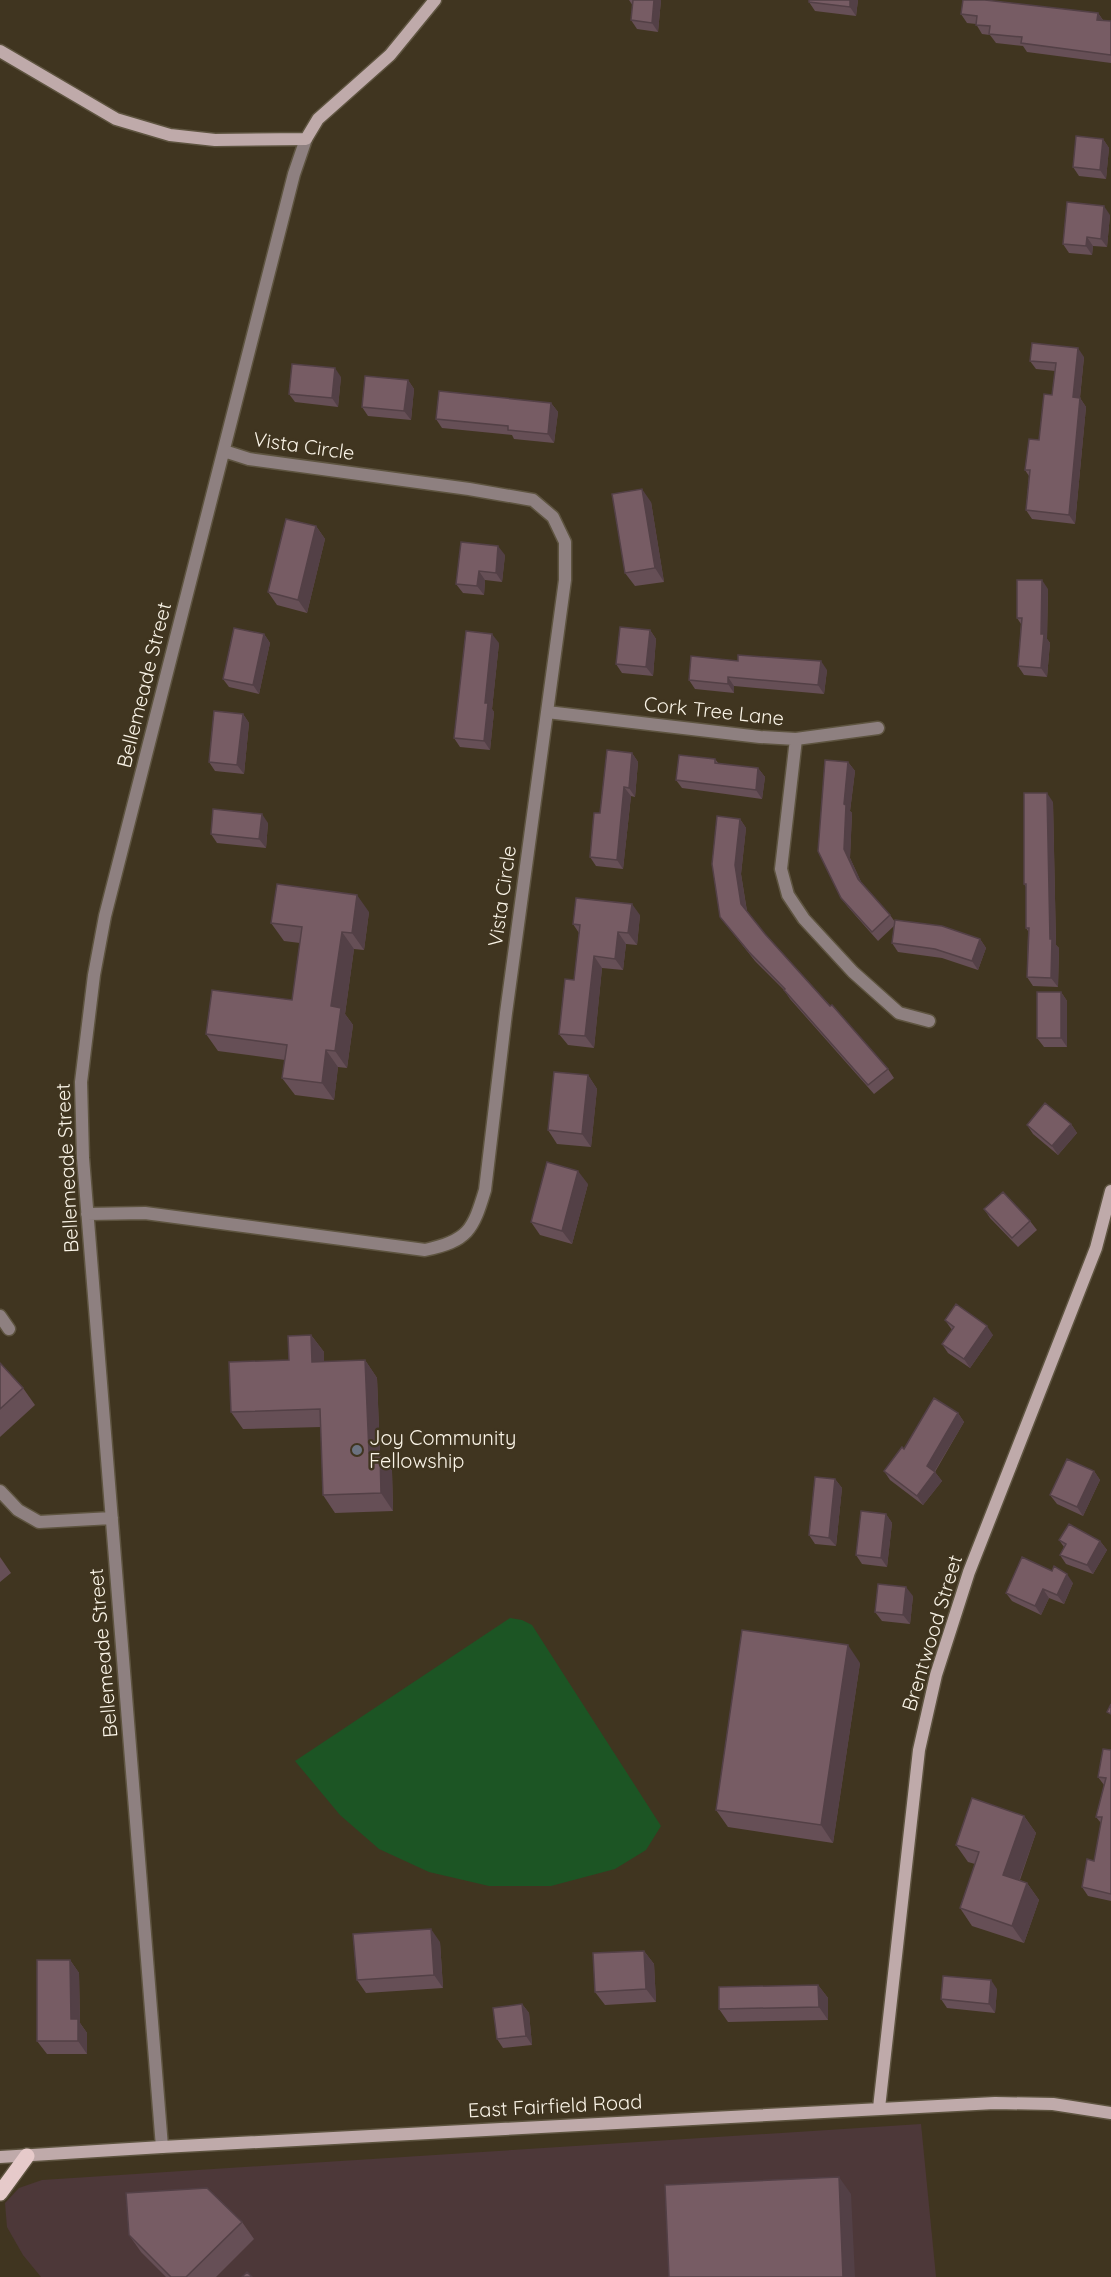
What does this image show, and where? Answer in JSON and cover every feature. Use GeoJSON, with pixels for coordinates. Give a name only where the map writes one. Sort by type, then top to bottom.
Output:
{"type":"FeatureCollection","features":[{"type":"Feature","properties":{"kind":"main road"},"geometry":{"type":"LineString","coordinates":[[0,51],[116,118],[170,135],[215,140],[306,140],[318,119],[390,55],[435,0]]}},
{"type":"Feature","properties":{"kind":"main road","name":"Brentwood Street"},"geometry":{"type":"LineString","coordinates":[[879,2108],[919,1750],[936,1676],[969,1572],[1096,1248],[1111,1191]]}},
{"type":"Feature","properties":{"kind":"main road","name":"East Fairfield Road"},"geometry":{"type":"LineString","coordinates":[[0,2157],[995,2103],[1053,2104],[1111,2113]]}},
{"type":"Feature","properties":{"kind":"main road"},"geometry":{"type":"LineString","coordinates":[[0,2193],[27,2156]]}},
{"type":"Feature","properties":{"kind":"street","name":"Bellemeade Street"},"geometry":{"type":"LineString","coordinates":[[162,2147],[87,1214],[81,1082],[94,975],[105,916],[291,186],[306,140]]}},
{"type":"Feature","properties":{"kind":"street","name":"Vista Circle"},"geometry":{"type":"LineString","coordinates":[[87,1214],[145,1213],[425,1250],[448,1245],[468,1231],[477,1216],[485,1190],[506,1013],[565,580],[565,542],[553,517],[533,500],[249,459],[224,451]]}},
{"type":"Feature","properties":{"kind":"street","name":"Cork Tree Lane"},"geometry":{"type":"LineString","coordinates":[[547,712],[759,737],[796,739],[878,728]]}},
{"type":"Feature","properties":{"kind":"street"},"geometry":{"type":"LineString","coordinates":[[796,739],[781,869],[788,895],[804,919],[853,972],[899,1013],[929,1021]]}},
{"type":"Feature","properties":{"kind":"street"},"geometry":{"type":"LineString","coordinates":[[0,1316],[9,1329]]}},
{"type":"Feature","properties":{"kind":"street"},"geometry":{"type":"LineString","coordinates":[[0,1491],[18,1510],[39,1522],[112,1518]]}},
{"type":"Feature","properties":{"kind":"shaded area"},"geometry":{"type":"Polygon","coordinates":[[[921,2124],[936,2277],[41,2277],[23,2255],[7,2227],[5,2203],[19,2188],[42,2180],[921,2124]]]}},
{"type":"Feature","properties":{"kind":"green space"},"geometry":{"type":"Polygon","coordinates":[[[510,1618],[532,1625],[661,1826],[646,1850],[615,1869],[551,1886],[489,1886],[429,1872],[379,1849],[340,1815],[295,1761],[510,1618]]]}},
{"type":"Feature","properties":{"kind":"building"},"geometry":{"type":"Polygon","coordinates":[[[633,0],[654,0],[652,23],[631,20],[633,0]]]}},
{"type":"Feature","properties":{"kind":"building"},"geometry":{"type":"Polygon","coordinates":[[[809,0],[850,0],[850,7],[809,2],[809,0]]]}},
{"type":"Feature","properties":{"kind":"building"},"geometry":{"type":"Polygon","coordinates":[[[963,0],[985,0],[1098,13],[1097,20],[1111,21],[1111,55],[1021,43],[1022,37],[989,34],[990,26],[976,25],[977,16],[961,14],[963,0]]]}},
{"type":"Feature","properties":{"kind":"building"},"geometry":{"type":"Polygon","coordinates":[[[1076,136],[1103,139],[1100,170],[1073,167],[1076,136]]]}},
{"type":"Feature","properties":{"kind":"building"},"geometry":{"type":"Polygon","coordinates":[[[1067,202],[1104,206],[1101,239],[1087,237],[1086,246],[1063,244],[1067,202]]]}},
{"type":"Feature","properties":{"kind":"building"},"geometry":{"type":"Polygon","coordinates":[[[1032,343],[1078,348],[1073,397],[1080,398],[1069,515],[1026,510],[1030,470],[1025,470],[1029,439],[1039,440],[1044,394],[1052,395],[1056,363],[1030,361],[1032,343]]]}},
{"type":"Feature","properties":{"kind":"building"},"geometry":{"type":"Polygon","coordinates":[[[292,364],[335,368],[332,398],[289,394],[292,364]]]}},
{"type":"Feature","properties":{"kind":"building"},"geometry":{"type":"Polygon","coordinates":[[[365,376],[408,380],[404,411],[362,407],[365,376]]]}},
{"type":"Feature","properties":{"kind":"building"},"geometry":{"type":"Polygon","coordinates":[[[439,391],[551,403],[548,434],[508,430],[508,426],[436,419],[439,391]]]}},
{"type":"Feature","properties":{"kind":"building"},"geometry":{"type":"Polygon","coordinates":[[[642,489],[655,568],[625,573],[612,494],[642,489]]]}},
{"type":"Feature","properties":{"kind":"building"},"geometry":{"type":"Polygon","coordinates":[[[286,519],[316,526],[298,600],[268,592],[286,519]]]}},
{"type":"Feature","properties":{"kind":"building"},"geometry":{"type":"Polygon","coordinates":[[[461,542],[498,546],[496,573],[479,571],[477,586],[456,584],[461,542]]]}},
{"type":"Feature","properties":{"kind":"building"},"geometry":{"type":"Polygon","coordinates":[[[1017,580],[1042,580],[1041,634],[1044,634],[1041,668],[1018,666],[1022,618],[1017,618],[1017,580]]]}},
{"type":"Feature","properties":{"kind":"building"},"geometry":{"type":"Polygon","coordinates":[[[620,627],[650,630],[646,667],[616,664],[620,627]]]}},
{"type":"Feature","properties":{"kind":"building"},"geometry":{"type":"Polygon","coordinates":[[[234,628],[264,634],[253,685],[223,679],[234,628]]]}},
{"type":"Feature","properties":{"kind":"building"},"geometry":{"type":"Polygon","coordinates":[[[466,631],[492,634],[485,703],[488,703],[484,741],[454,738],[466,631]]]}},
{"type":"Feature","properties":{"kind":"building"},"geometry":{"type":"Polygon","coordinates":[[[738,655],[821,661],[818,685],[728,677],[728,684],[689,680],[691,656],[738,661],[738,655]]]}},
{"type":"Feature","properties":{"kind":"building"},"geometry":{"type":"Polygon","coordinates":[[[214,711],[243,714],[237,765],[209,762],[214,711]]]}},
{"type":"Feature","properties":{"kind":"building"},"geometry":{"type":"Polygon","coordinates":[[[607,750],[632,753],[629,788],[624,787],[617,860],[590,857],[594,813],[600,813],[607,750]]]}},
{"type":"Feature","properties":{"kind":"building"},"geometry":{"type":"Polygon","coordinates":[[[679,755],[715,759],[715,763],[758,768],[756,790],[676,780],[679,755]]]}},
{"type":"Feature","properties":{"kind":"building"},"geometry":{"type":"Polygon","coordinates":[[[825,760],[848,762],[844,804],[846,805],[844,849],[858,879],[890,915],[872,932],[841,898],[818,851],[825,760]]]}},
{"type":"Feature","properties":{"kind":"building"},"geometry":{"type":"Polygon","coordinates":[[[1024,793],[1047,793],[1050,939],[1052,939],[1051,978],[1027,977],[1029,928],[1026,928],[1026,884],[1024,884],[1024,793]]]}},
{"type":"Feature","properties":{"kind":"building"},"geometry":{"type":"Polygon","coordinates":[[[213,809],[262,814],[259,839],[211,834],[213,809]]]}},
{"type":"Feature","properties":{"kind":"building"},"geometry":{"type":"Polygon","coordinates":[[[717,816],[740,819],[735,865],[741,904],[765,934],[888,1069],[868,1085],[720,917],[712,864],[717,816]]]}},
{"type":"Feature","properties":{"kind":"building"},"geometry":{"type":"Polygon","coordinates":[[[277,884],[357,895],[352,933],[342,932],[331,1006],[341,1008],[335,1051],[326,1050],[322,1083],[282,1078],[287,1045],[206,1034],[212,990],[292,1000],[302,927],[271,923],[277,884]]]}},
{"type":"Feature","properties":{"kind":"building"},"geometry":{"type":"Polygon","coordinates":[[[576,898],[632,904],[628,933],[618,932],[615,959],[594,956],[585,1036],[559,1034],[565,979],[574,980],[580,925],[573,924],[576,898]]]}},
{"type":"Feature","properties":{"kind":"building"},"geometry":{"type":"Polygon","coordinates":[[[895,920],[942,926],[980,939],[972,961],[935,949],[892,943],[895,920]]]}},
{"type":"Feature","properties":{"kind":"building"},"geometry":{"type":"Polygon","coordinates":[[[1037,992],[1061,992],[1061,1038],[1037,1038],[1037,992]]]}},
{"type":"Feature","properties":{"kind":"building"},"geometry":{"type":"Polygon","coordinates":[[[554,1072],[588,1075],[582,1134],[548,1130],[554,1072]]]}},
{"type":"Feature","properties":{"kind":"building"},"geometry":{"type":"Polygon","coordinates":[[[1045,1103],[1071,1124],[1052,1146],[1027,1125],[1045,1103]]]}},
{"type":"Feature","properties":{"kind":"building"},"geometry":{"type":"Polygon","coordinates":[[[547,1162],[578,1171],[562,1231],[531,1222],[547,1162]]]}},
{"type":"Feature","properties":{"kind":"building"},"geometry":{"type":"Polygon","coordinates":[[[1003,1192],[1030,1221],[1012,1238],[984,1209],[1003,1192]]]}},
{"type":"Feature","properties":{"kind":"building"},"geometry":{"type":"Polygon","coordinates":[[[956,1304],[987,1326],[964,1359],[942,1344],[954,1327],[945,1320],[956,1304]]]}},
{"type":"Feature","properties":{"kind":"building","name":"Joy Community Fellowship"},"geometry":{"type":"Polygon","coordinates":[[[311,1335],[312,1362],[365,1360],[369,1453],[380,1453],[381,1493],[323,1495],[320,1409],[231,1412],[229,1362],[289,1360],[288,1336],[311,1335]]]}},
{"type":"Feature","properties":{"kind":"building"},"geometry":{"type":"Polygon","coordinates":[[[0,1363],[23,1388],[0,1409],[0,1363]]]}},
{"type":"Feature","properties":{"kind":"building"},"geometry":{"type":"Polygon","coordinates":[[[934,1398],[958,1413],[927,1466],[935,1472],[917,1496],[884,1471],[902,1447],[904,1449],[934,1398]]]}},
{"type":"Feature","properties":{"kind":"building"},"geometry":{"type":"Polygon","coordinates":[[[1067,1459],[1094,1471],[1077,1507],[1050,1495],[1067,1459]]]}},
{"type":"Feature","properties":{"kind":"building"},"geometry":{"type":"Polygon","coordinates":[[[815,1477],[835,1479],[829,1538],[809,1535],[815,1477]]]}},
{"type":"Feature","properties":{"kind":"building"},"geometry":{"type":"Polygon","coordinates":[[[861,1511],[886,1514],[881,1558],[856,1555],[861,1511]]]}},
{"type":"Feature","properties":{"kind":"building"},"geometry":{"type":"Polygon","coordinates":[[[1069,1524],[1100,1541],[1087,1565],[1060,1555],[1066,1544],[1059,1540],[1069,1524]]]}},
{"type":"Feature","properties":{"kind":"building"},"geometry":{"type":"Polygon","coordinates":[[[1022,1557],[1052,1571],[1054,1566],[1067,1574],[1057,1595],[1043,1589],[1035,1606],[1006,1593],[1022,1557]]]}},
{"type":"Feature","properties":{"kind":"building"},"geometry":{"type":"Polygon","coordinates":[[[878,1584],[906,1587],[903,1615],[875,1612],[878,1584]]]}},
{"type":"Feature","properties":{"kind":"building"},"geometry":{"type":"Polygon","coordinates":[[[742,1630],[848,1645],[821,1825],[716,1810],[742,1630]]]}},
{"type":"Feature","properties":{"kind":"building"},"geometry":{"type":"Polygon","coordinates":[[[1103,1749],[1111,1750],[1111,1894],[1082,1887],[1087,1859],[1094,1861],[1102,1817],[1096,1817],[1106,1778],[1098,1777],[1103,1749]]]}},
{"type":"Feature","properties":{"kind":"building"},"geometry":{"type":"Polygon","coordinates":[[[972,1798],[1024,1816],[1003,1875],[1027,1883],[1012,1926],[960,1908],[979,1852],[956,1845],[972,1798]]]}},
{"type":"Feature","properties":{"kind":"building"},"geometry":{"type":"Polygon","coordinates":[[[431,1929],[434,1975],[357,1980],[353,1934],[431,1929]]]}},
{"type":"Feature","properties":{"kind":"building"},"geometry":{"type":"Polygon","coordinates":[[[644,1951],[646,1989],[595,1992],[593,1953],[644,1951]]]}},
{"type":"Feature","properties":{"kind":"building"},"geometry":{"type":"Polygon","coordinates":[[[37,1960],[70,1960],[71,2019],[78,2019],[78,2041],[37,2041],[37,1960]]]}},
{"type":"Feature","properties":{"kind":"building"},"geometry":{"type":"Polygon","coordinates":[[[943,1976],[991,1980],[989,2004],[941,1999],[943,1976]]]}},
{"type":"Feature","properties":{"kind":"building"},"geometry":{"type":"Polygon","coordinates":[[[818,1985],[819,2007],[719,2009],[719,1987],[818,1985]]]}},
{"type":"Feature","properties":{"kind":"building"},"geometry":{"type":"Polygon","coordinates":[[[522,2004],[526,2036],[497,2039],[493,2008],[522,2004]]]}},
{"type":"Feature","properties":{"kind":"building"},"geometry":{"type":"Polygon","coordinates":[[[839,2177],[843,2277],[669,2277],[665,2185],[839,2177]]]}},
{"type":"Feature","properties":{"kind":"building"},"geometry":{"type":"Polygon","coordinates":[[[207,2188],[242,2222],[186,2277],[171,2277],[129,2235],[126,2193],[207,2188]]]}},
{"type":"Feature","properties":{"kind":"building"},"geometry":{"type":"Polygon","coordinates":[[[247,2272],[252,2277],[242,2277],[247,2272]]]}},
{"type":"Feature","properties":{"kind":"place","name":"Joy Community Fellowship"},"geometry":{"type":"Point","coordinates":[357,1450]}}]}
